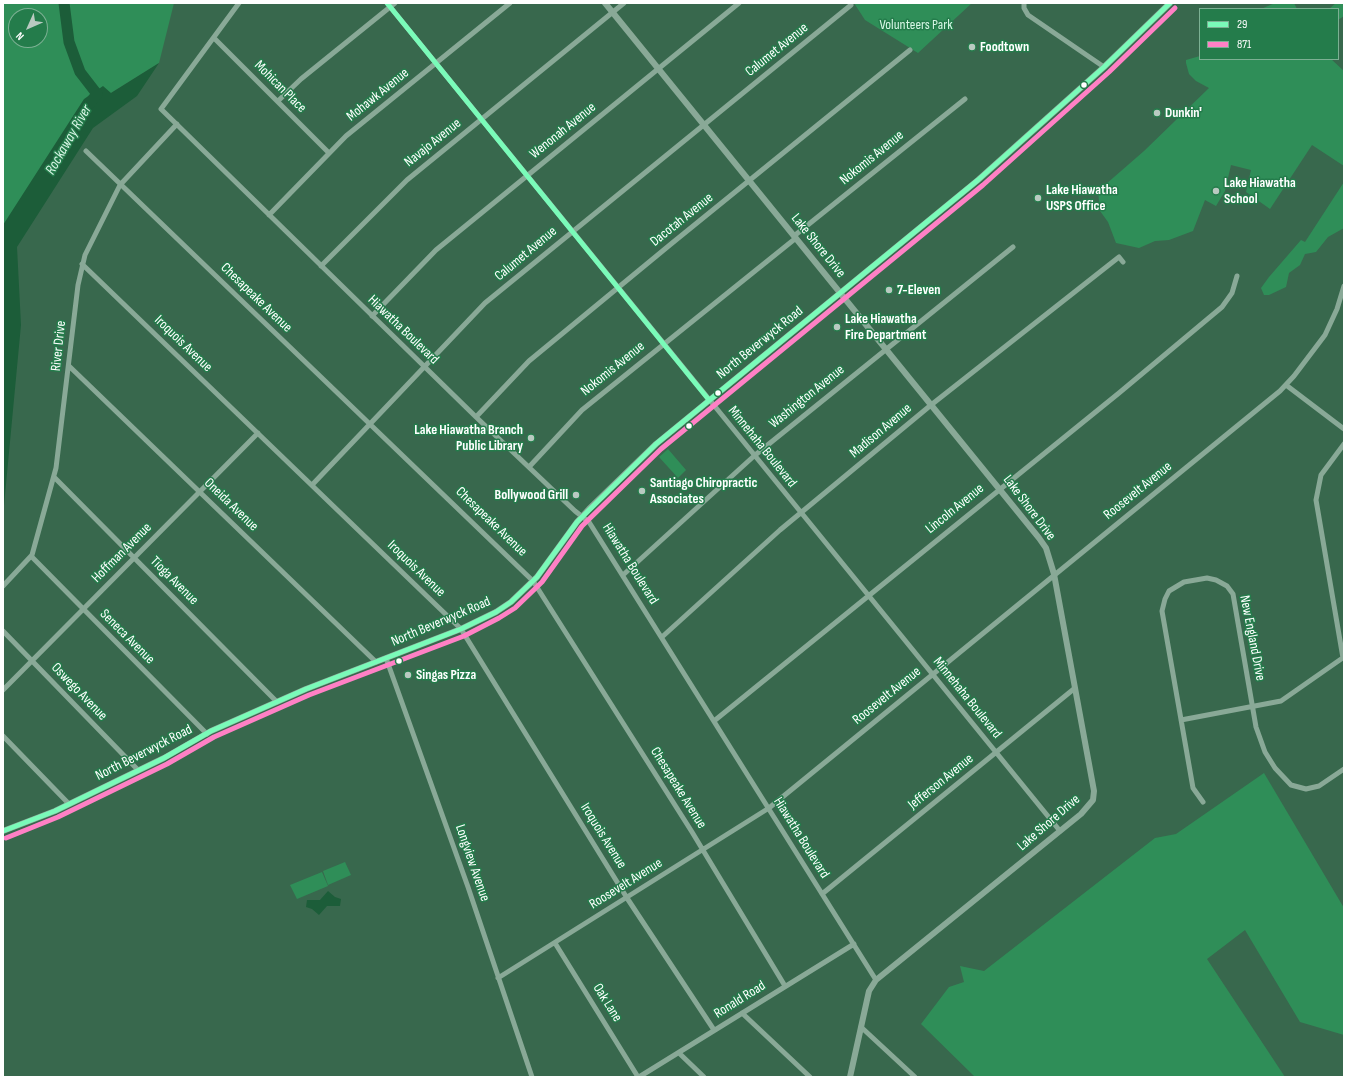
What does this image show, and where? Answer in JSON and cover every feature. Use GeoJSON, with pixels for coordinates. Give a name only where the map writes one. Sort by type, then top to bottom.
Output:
{"type":"FeatureCollection","features":[{"type":"Feature","properties":{"kind":"street"},"geometry":{"type":"LineString","coordinates":[[214,38],[239,3]]}},
{"type":"Feature","properties":{"kind":"street"},"geometry":{"type":"LineString","coordinates":[[278,101],[388,5],[395,3]]}},
{"type":"Feature","properties":{"kind":"street","name":"Mohawk Avenue"},"geometry":{"type":"LineString","coordinates":[[269,215],[346,136],[510,3]]}},
{"type":"Feature","properties":{"kind":"street","name":"Lake Shore Drive"},"geometry":{"type":"LineString","coordinates":[[605,3],[1000,488],[1046,548],[1054,574],[1094,796],[1091,804],[1060,831],[876,980],[869,991],[850,1077]]}},
{"type":"Feature","properties":{"kind":"street","name":"Navajo Avenue"},"geometry":{"type":"LineString","coordinates":[[321,266],[407,180],[624,3]]}},
{"type":"Feature","properties":{"kind":"street","name":"Wenonah Avenue"},"geometry":{"type":"LineString","coordinates":[[372,316],[436,250],[739,3]]}},
{"type":"Feature","properties":{"kind":"street","name":"North Beverwyck Road"},"geometry":{"type":"LineString","coordinates":[[3,831],[69,804],[207,734],[306,689],[461,629],[496,612],[519,595],[533,581],[581,517],[625,472],[709,400],[978,180],[1104,67],[1170,3]]}},
{"type":"Feature","properties":{"kind":"street","name":"Minnehaha Boulevard"},"geometry":{"type":"LineString","coordinates":[[388,5],[526,177],[1060,831]]}},
{"type":"Feature","properties":{"kind":"street","name":"Calumet Avenue"},"geometry":{"type":"LineString","coordinates":[[312,485],[485,303],[851,5]]}},
{"type":"Feature","properties":{"kind":"street"},"geometry":{"type":"LineString","coordinates":[[1024,5],[1028,15],[1104,67]]}},
{"type":"Feature","properties":{"kind":"street","name":"Mohican Place"},"geometry":{"type":"LineString","coordinates":[[214,38],[329,153]]}},
{"type":"Feature","properties":{"kind":"street","name":"Hiawatha Boulevard"},"geometry":{"type":"LineString","coordinates":[[214,38],[161,108],[476,417],[581,517],[589,522],[876,980]]}},
{"type":"Feature","properties":{"kind":"street","name":"Dacotah Avenue"},"geometry":{"type":"LineString","coordinates":[[476,417],[529,361],[910,50]]}},
{"type":"Feature","properties":{"kind":"street","name":"Nokomis Avenue"},"geometry":{"type":"LineString","coordinates":[[528,467],[582,410],[965,99]]}},
{"type":"Feature","properties":{"kind":"street","name":"River Drive"},"geometry":{"type":"LineString","coordinates":[[3,586],[31,556],[54,477],[78,285],[82,264],[121,184],[177,124]]}},
{"type":"Feature","properties":{"kind":"street","name":"Chesapeake Avenue"},"geometry":{"type":"LineString","coordinates":[[86,151],[533,581],[702,850],[785,986]]}},
{"type":"Feature","properties":{"kind":"street","name":"Washington Avenue"},"geometry":{"type":"LineString","coordinates":[[623,575],[754,456],[1014,247]]}},
{"type":"Feature","properties":{"kind":"street","name":"Madison Avenue"},"geometry":{"type":"LineString","coordinates":[[662,637],[801,513],[931,405],[1119,257],[1124,262]]}},
{"type":"Feature","properties":{"kind":"street","name":"Iroquois Avenue"},"geometry":{"type":"LineString","coordinates":[[82,264],[461,629],[627,898],[714,1030]]}},
{"type":"Feature","properties":{"kind":"street","name":"Lincoln Avenue"},"geometry":{"type":"LineString","coordinates":[[714,721],[1222,307],[1232,293],[1237,276]]}},
{"type":"Feature","properties":{"kind":"street","name":"Roosevelt Avenue"},"geometry":{"type":"LineString","coordinates":[[498,978],[768,808],[933,675],[1054,574],[1286,385],[1325,335],[1337,309],[1344,287]]}},
{"type":"Feature","properties":{"kind":"street","name":"Oneida Avenue"},"geometry":{"type":"LineString","coordinates":[[69,366],[376,662]]}},
{"type":"Feature","properties":{"kind":"street"},"geometry":{"type":"LineString","coordinates":[[1286,385],[1344,429]]}},
{"type":"Feature","properties":{"kind":"street","name":"Hoffman Avenue"},"geometry":{"type":"LineString","coordinates":[[3,690],[258,433]]}},
{"type":"Feature","properties":{"kind":"street"},"geometry":{"type":"LineString","coordinates":[[1181,720],[1281,701],[1343,657],[1316,500],[1321,475],[1344,444]]}},
{"type":"Feature","properties":{"kind":"street","name":"Tioga Avenue"},"geometry":{"type":"LineString","coordinates":[[54,477],[277,702]]}},
{"type":"Feature","properties":{"kind":"street","name":"Seneca Avenue"},"geometry":{"type":"LineString","coordinates":[[31,556],[207,734]]}},
{"type":"Feature","properties":{"kind":"street","name":"New England Drive"},"geometry":{"type":"LineString","coordinates":[[1203,802],[1193,788],[1162,611],[1169,591],[1184,582],[1207,578],[1216,580],[1227,586],[1233,594],[1260,740],[1264,752],[1275,768],[1292,785],[1302,789],[1315,788],[1344,769]]}},
{"type":"Feature","properties":{"kind":"street","name":"Oswego Avenue"},"geometry":{"type":"LineString","coordinates":[[3,631],[138,770]]}},
{"type":"Feature","properties":{"kind":"street","name":"Longview Avenue"},"geometry":{"type":"LineString","coordinates":[[386,658],[532,1077]]}},
{"type":"Feature","properties":{"kind":"street","name":"Jefferson Avenue"},"geometry":{"type":"LineString","coordinates":[[822,894],[1075,688]]}},
{"type":"Feature","properties":{"kind":"street"},"geometry":{"type":"LineString","coordinates":[[3,736],[69,804]]}},
{"type":"Feature","properties":{"kind":"street","name":"Oak Lane"},"geometry":{"type":"LineString","coordinates":[[555,943],[639,1077]]}},
{"type":"Feature","properties":{"kind":"street","name":"Ronald Road"},"geometry":{"type":"LineString","coordinates":[[639,1077],[854,944]]}},
{"type":"Feature","properties":{"kind":"street"},"geometry":{"type":"LineString","coordinates":[[742,1012],[810,1077]]}},
{"type":"Feature","properties":{"kind":"street"},"geometry":{"type":"LineString","coordinates":[[861,1027],[915,1077]]}},
{"type":"Feature","properties":{"kind":"street"},"geometry":{"type":"LineString","coordinates":[[679,1053],[704,1077]]}},
{"type":"Feature","properties":{"kind":"green space"},"geometry":{"type":"Polygon","coordinates":[[[3,3],[174,3],[159,63],[111,93],[3,225],[3,3]]]}},
{"type":"Feature","properties":{"kind":"green space","name":"Volunteers Park"},"geometry":{"type":"Polygon","coordinates":[[[854,3],[972,3],[918,53],[865,20],[854,3]]]}},
{"type":"Feature","properties":{"kind":"green space"},"geometry":{"type":"Polygon","coordinates":[[[1275,3],[1294,3],[1296,8],[1263,8],[1275,3]]]}},
{"type":"Feature","properties":{"kind":"green space"},"geometry":{"type":"Polygon","coordinates":[[[1336,3],[1344,3],[1344,16],[1339,19],[1339,8],[1330,8],[1336,3]]]}},
{"type":"Feature","properties":{"kind":"green space"},"geometry":{"type":"Polygon","coordinates":[[[1199,56],[1199,60],[1332,60],[1344,71],[1344,166],[1312,145],[1270,209],[1246,192],[1251,170],[1231,165],[1225,191],[1216,206],[1205,200],[1193,231],[1169,240],[1155,241],[1139,248],[1116,243],[1108,222],[1100,211],[1098,191],[1144,151],[1209,88],[1196,81],[1189,74],[1186,60],[1199,56]]]}},
{"type":"Feature","properties":{"kind":"green space"},"geometry":{"type":"Polygon","coordinates":[[[1344,182],[1344,228],[1328,237],[1316,252],[1305,254],[1300,265],[1289,273],[1286,287],[1269,295],[1264,295],[1261,288],[1301,240],[1305,242],[1344,182]]]}},
{"type":"Feature","properties":{"kind":"green space"},"geometry":{"type":"Polygon","coordinates":[[[668,449],[686,470],[678,478],[659,457],[668,449]]]}},
{"type":"Feature","properties":{"kind":"green space"},"geometry":{"type":"Polygon","coordinates":[[[1264,773],[1344,908],[1344,1035],[1300,1022],[1245,930],[1207,959],[1285,1077],[975,1077],[921,1024],[949,987],[964,982],[960,966],[984,971],[1155,838],[1176,834],[1264,773]]]}},
{"type":"Feature","properties":{"kind":"green space"},"geometry":{"type":"Polygon","coordinates":[[[345,862],[351,875],[328,885],[323,871],[345,862]]]}},
{"type":"Feature","properties":{"kind":"green space"},"geometry":{"type":"Polygon","coordinates":[[[322,872],[328,886],[297,899],[290,885],[322,872]]]}},
{"type":"Feature","properties":{"kind":"water"},"geometry":{"type":"Polygon","coordinates":[[[159,63],[137,96],[93,128],[17,247],[21,325],[3,516],[3,225],[84,99],[103,86],[111,93],[159,63]]]}},
{"type":"Feature","properties":{"kind":"water"},"geometry":{"type":"Polygon","coordinates":[[[328,891],[335,897],[341,899],[340,906],[327,906],[319,915],[312,909],[306,907],[307,900],[320,900],[328,891]]]}},
{"type":"Feature","properties":{"kind":"waterway","name":"Rockaway River"},"geometry":{"type":"LineString","coordinates":[[64,3],[69,42],[80,72],[97,94],[90,103]]}},
{"type":"Feature","properties":{"kind":"transit line","name":"29"},"geometry":{"type":"LineString","coordinates":[[387,3],[709,400]]}},
{"type":"Feature","properties":{"kind":"transit line","name":"29"},"geometry":{"type":"LineString","coordinates":[[3,831],[55,811],[164,758],[211,731],[306,689],[461,629],[496,612],[511,602],[537,577],[577,522],[656,444],[978,180],[1104,67],[1170,3]]}},
{"type":"Feature","properties":{"kind":"transit line","name":"871"},"geometry":{"type":"LineString","coordinates":[[6,838],[58,817],[167,764],[214,737],[309,695],[464,636],[515,608],[542,582],[582,526],[661,449],[983,185],[1109,72],[1175,8]]}},
{"type":"Feature","properties":{"kind":"place","name":"Foodtown"},"geometry":{"type":"Point","coordinates":[972,47]}},
{"type":"Feature","properties":{"kind":"place","name":"Dunkin'"},"geometry":{"type":"Point","coordinates":[1157,113]}},
{"type":"Feature","properties":{"kind":"place","name":"Lake Hiawatha School"},"geometry":{"type":"Point","coordinates":[1216,191]}},
{"type":"Feature","properties":{"kind":"place","name":"Lake Hiawatha USPS Office"},"geometry":{"type":"Point","coordinates":[1038,198]}},
{"type":"Feature","properties":{"kind":"place","name":"7-Eleven"},"geometry":{"type":"Point","coordinates":[889,290]}},
{"type":"Feature","properties":{"kind":"place","name":"Lake Hiawatha Fire Department"},"geometry":{"type":"Point","coordinates":[837,327]}},
{"type":"Feature","properties":{"kind":"place","name":"Lake Hiawatha Branch Public Library"},"geometry":{"type":"Point","coordinates":[531,438]}},
{"type":"Feature","properties":{"kind":"place","name":"Santiago Chiropractic Associates"},"geometry":{"type":"Point","coordinates":[642,491]}},
{"type":"Feature","properties":{"kind":"place","name":"Bollywood Grill"},"geometry":{"type":"Point","coordinates":[576,495]}},
{"type":"Feature","properties":{"kind":"place","name":"Singas Pizza"},"geometry":{"type":"Point","coordinates":[408,675]}}]}
